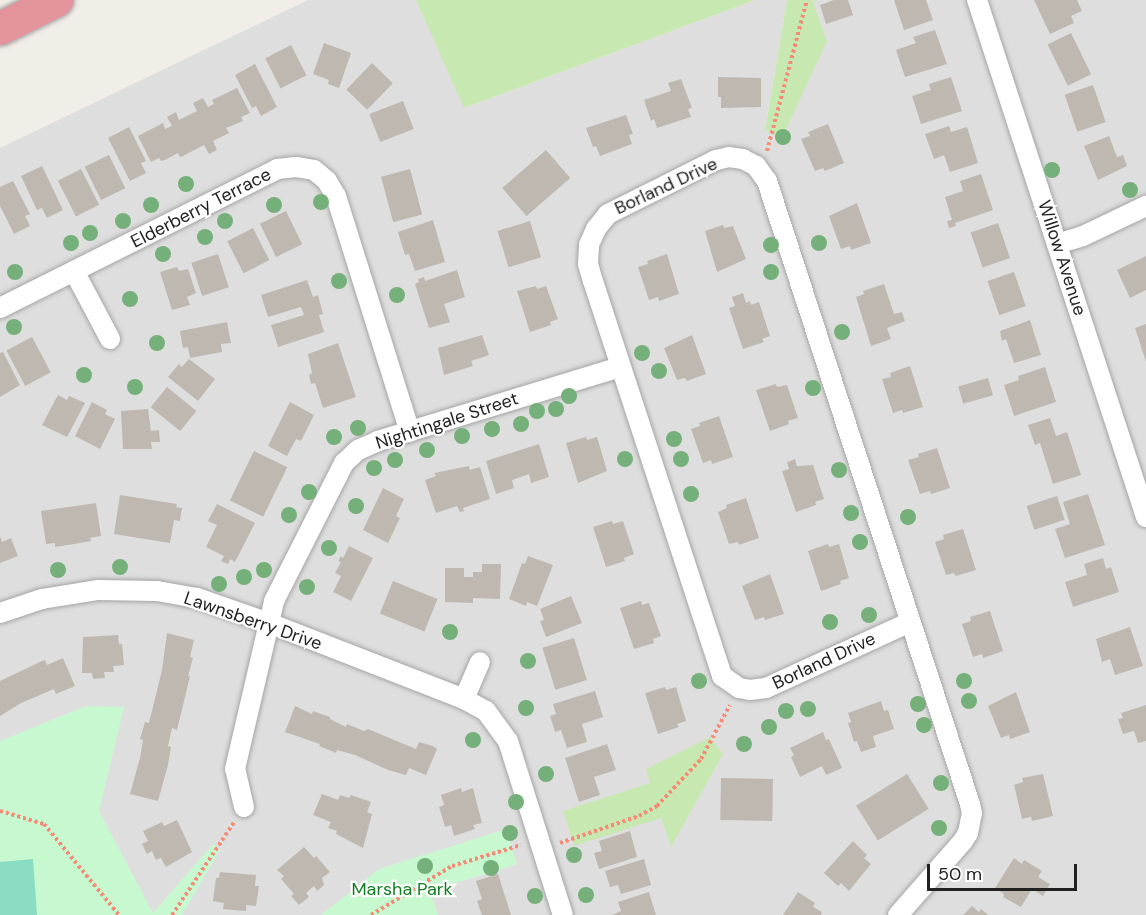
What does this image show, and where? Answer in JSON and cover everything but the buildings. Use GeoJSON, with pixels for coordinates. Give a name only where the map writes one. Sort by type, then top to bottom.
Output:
{"type":"FeatureCollection","features":[{"type":"Feature","properties":{"kind":"highway"},"geometry":{"type":"LineString","coordinates":[[0,28],[56,0]]}},
{"type":"Feature","properties":{"kind":"street","name":"Willow Avenue"},"geometry":{"type":"LineString","coordinates":[[977,0],[1146,517]]}},
{"type":"Feature","properties":{"kind":"street","name":"Borland Drive"},"geometry":{"type":"LineString","coordinates":[[756,166],[743,159],[729,157],[716,160],[608,214],[596,229],[589,245],[588,264],[717,662],[722,676],[739,687],[750,690],[766,688],[910,622]]}},
{"type":"Feature","properties":{"kind":"street"},"geometry":{"type":"LineString","coordinates":[[756,166],[767,181],[970,804],[971,823],[963,842],[898,915]]}},
{"type":"Feature","properties":{"kind":"street","name":"Elderberry Terrace"},"geometry":{"type":"LineString","coordinates":[[0,308],[277,169],[296,167],[314,170],[327,181],[336,196],[410,432]]}},
{"type":"Feature","properties":{"kind":"street"},"geometry":{"type":"LineString","coordinates":[[1058,244],[1083,236],[1146,206]]}},
{"type":"Feature","properties":{"kind":"street"},"geometry":{"type":"LineString","coordinates":[[74,271],[110,339]]}},
{"type":"Feature","properties":{"kind":"street","name":"Nightingale Street"},"geometry":{"type":"LineString","coordinates":[[244,807],[235,769],[274,601],[344,463],[358,450],[620,367]]}},
{"type":"Feature","properties":{"kind":"street","name":"Lawnsberry Drive"},"geometry":{"type":"LineString","coordinates":[[0,613],[42,599],[98,590],[126,589],[197,598],[269,623],[464,699],[486,711],[508,741],[563,915]]}},
{"type":"Feature","properties":{"kind":"street"},"geometry":{"type":"LineString","coordinates":[[464,699],[480,662]]}},
{"type":"Feature","properties":{"kind":"path"},"geometry":{"type":"LineString","coordinates":[[756,166],[767,151],[807,0]]}},
{"type":"Feature","properties":{"kind":"path"},"geometry":{"type":"LineString","coordinates":[[557,844],[639,816],[657,806],[701,759],[739,687]]}},
{"type":"Feature","properties":{"kind":"path"},"geometry":{"type":"LineString","coordinates":[[172,915],[244,807]]}},
{"type":"Feature","properties":{"kind":"path"},"geometry":{"type":"LineString","coordinates":[[0,811],[44,824],[119,915]]}},
{"type":"Feature","properties":{"kind":"path"},"geometry":{"type":"LineString","coordinates":[[371,915],[452,866],[528,843]]}},
{"type":"Feature","properties":{"kind":"shaded area"},"geometry":{"type":"Polygon","coordinates":[[[308,0],[416,0],[465,108],[755,0],[787,0],[765,129],[812,1],[1146,0],[1146,915],[0,915],[0,148],[308,0]]]}},
{"type":"Feature","properties":{"kind":"green space"},"geometry":{"type":"Polygon","coordinates":[[[416,0],[755,0],[464,108],[416,0]]]}},
{"type":"Feature","properties":{"kind":"green space"},"geometry":{"type":"Polygon","coordinates":[[[787,0],[816,0],[813,2],[827,41],[782,138],[765,130],[787,0]]]}},
{"type":"Feature","properties":{"kind":"green space"},"geometry":{"type":"Polygon","coordinates":[[[86,706],[124,707],[99,811],[153,913],[213,844],[220,850],[182,915],[0,915],[0,741],[86,706]]]}},
{"type":"Feature","properties":{"kind":"green space"},"geometry":{"type":"Polygon","coordinates":[[[710,737],[723,754],[671,847],[661,818],[574,846],[563,811],[650,783],[646,769],[710,737]]]}},
{"type":"Feature","properties":{"kind":"green space","name":"Marsha Park"},"geometry":{"type":"Polygon","coordinates":[[[506,829],[517,864],[430,891],[438,915],[321,915],[379,869],[506,829]]]}},
{"type":"Feature","properties":{"kind":"green space"},"geometry":{"type":"Polygon","coordinates":[[[33,859],[37,915],[0,915],[0,862],[33,859]]]}}]}
